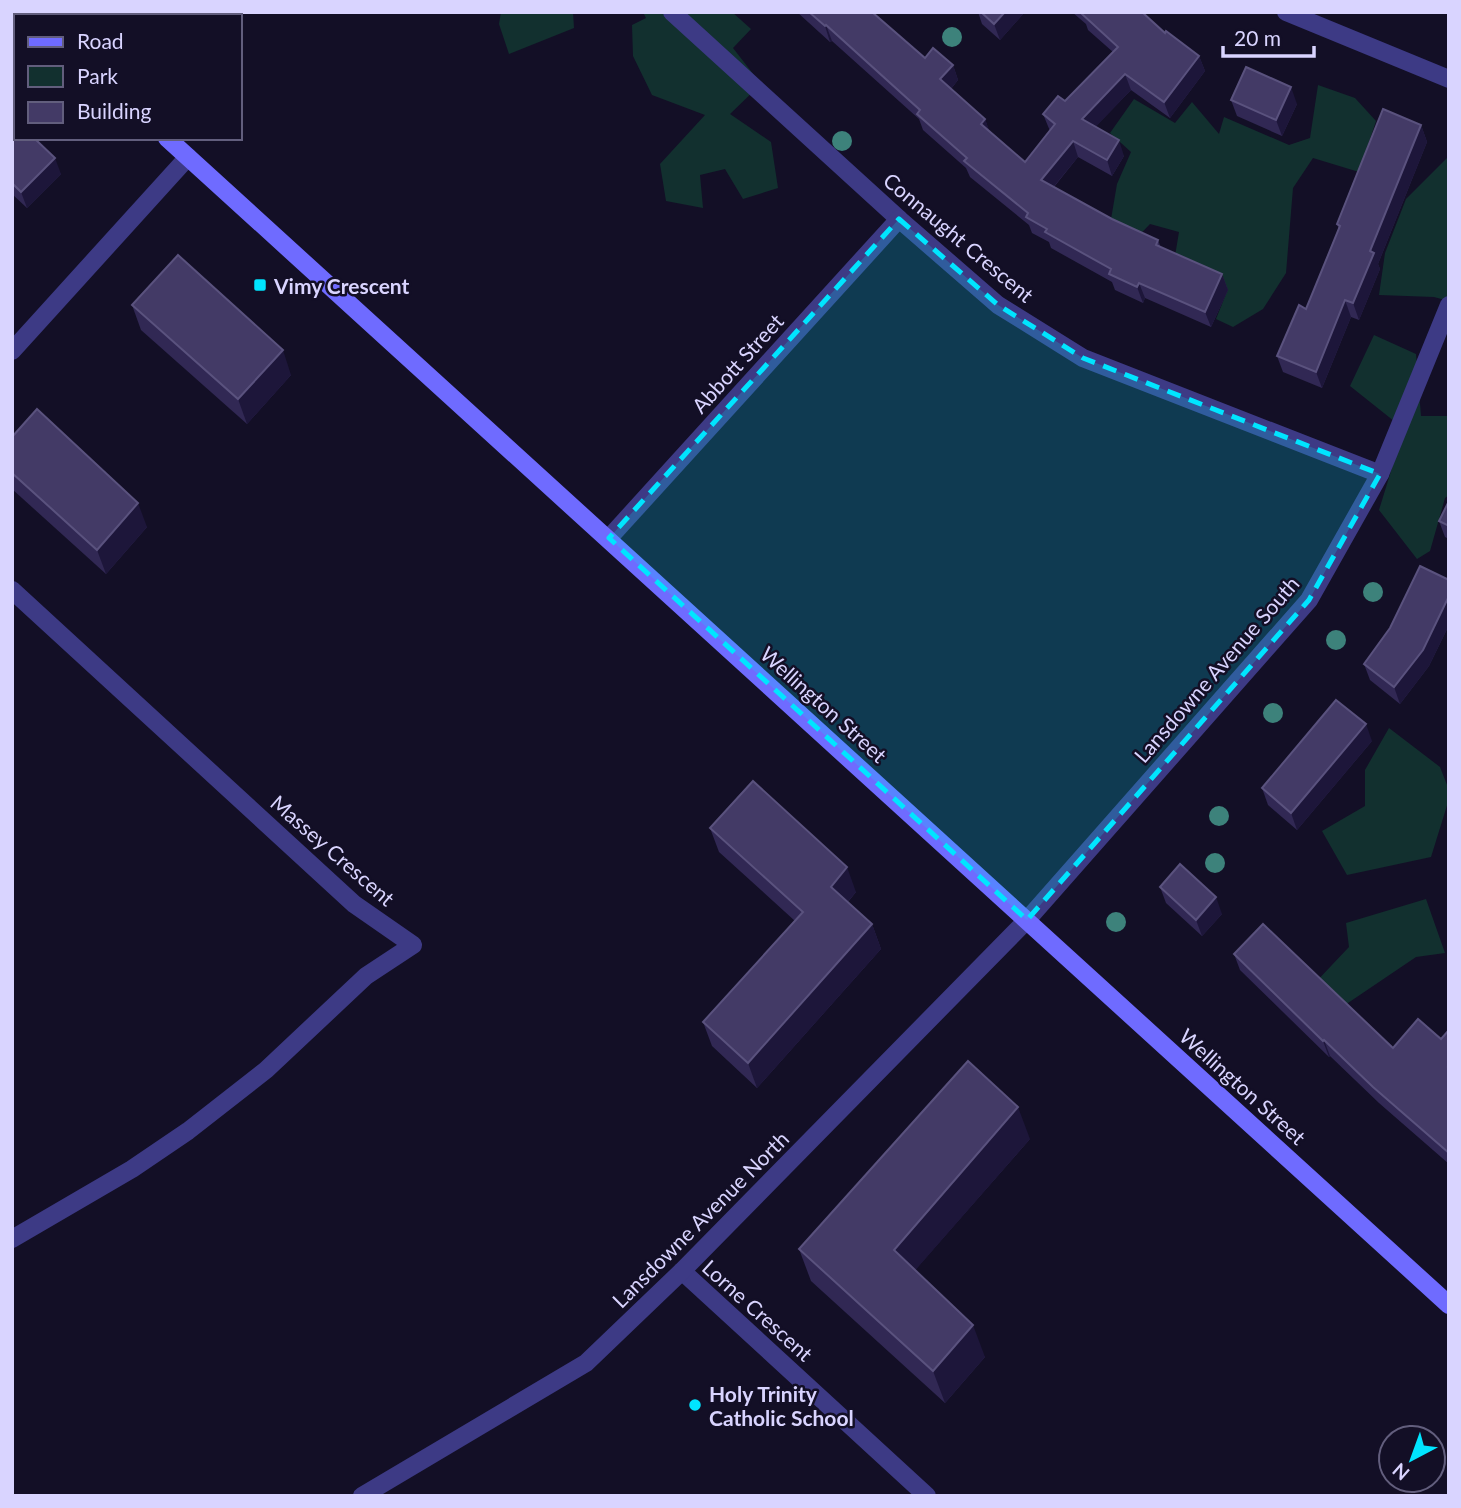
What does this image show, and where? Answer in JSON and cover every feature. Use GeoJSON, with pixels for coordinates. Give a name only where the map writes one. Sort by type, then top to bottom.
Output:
{"type":"FeatureCollection","features":[{"type":"Feature","properties":{"kind":"main road","name":"Wellington Street"},"geometry":{"type":"LineString","coordinates":[[169,140],[1449,1305]]}},
{"type":"Feature","properties":{"kind":"street","name":"Connaught Crescent"},"geometry":{"type":"LineString","coordinates":[[672,12],[899,219],[998,305],[1083,358],[1380,474]]}},
{"type":"Feature","properties":{"kind":"street"},"geometry":{"type":"LineString","coordinates":[[1286,12],[1449,79]]}},
{"type":"Feature","properties":{"kind":"street"},"geometry":{"type":"LineString","coordinates":[[12,351],[188,157]]}},
{"type":"Feature","properties":{"kind":"street","name":"Abbott Street"},"geometry":{"type":"LineString","coordinates":[[608,538],[899,219]]}},
{"type":"Feature","properties":{"kind":"street","name":"Lansdowne Avenue South"},"geometry":{"type":"LineString","coordinates":[[1027,920],[1309,600],[1380,474],[1449,305]]}},
{"type":"Feature","properties":{"kind":"street","name":"Massey Crescent"},"geometry":{"type":"LineString","coordinates":[[12,590],[354,904],[413,945],[366,976],[267,1070],[188,1131],[132,1169],[13,1239]]}},
{"type":"Feature","properties":{"kind":"street","name":"Lansdowne Avenue North"},"geometry":{"type":"LineString","coordinates":[[362,1496],[586,1363],[682,1271],[1027,920]]}},
{"type":"Feature","properties":{"kind":"street","name":"Lorne Crescent"},"geometry":{"type":"LineString","coordinates":[[682,1271],[927,1496]]}},
{"type":"Feature","properties":{"kind":"highlighted area"},"geometry":{"type":"Polygon","coordinates":[[[899,219],[998,305],[1083,358],[1380,474],[1309,600],[1027,920],[609,538],[899,219]]]}},
{"type":"Feature","properties":{"kind":"green space"},"geometry":{"type":"Polygon","coordinates":[[[501,12],[573,12],[574,28],[509,54],[499,24],[501,12]]]}},
{"type":"Feature","properties":{"kind":"green space"},"geometry":{"type":"Polygon","coordinates":[[[643,12],[732,12],[751,29],[733,48],[761,84],[730,114],[771,142],[778,188],[743,199],[725,169],[700,175],[703,208],[666,201],[660,164],[705,115],[652,95],[633,56],[632,25],[646,18],[643,12]]]}},
{"type":"Feature","properties":{"kind":"green space"},"geometry":{"type":"Polygon","coordinates":[[[1318,85],[1355,98],[1376,121],[1359,172],[1313,158],[1293,188],[1286,273],[1263,309],[1233,327],[1216,319],[1228,289],[1178,267],[1174,262],[1179,232],[1150,224],[1124,251],[1109,231],[1117,184],[1131,152],[1110,133],[1134,99],[1175,123],[1192,102],[1219,134],[1224,117],[1289,145],[1310,138],[1318,85]]]}},
{"type":"Feature","properties":{"kind":"green space"},"geometry":{"type":"Polygon","coordinates":[[[1447,158],[1449,301],[1434,297],[1379,295],[1385,253],[1406,199],[1447,158]]]}},
{"type":"Feature","properties":{"kind":"green space"},"geometry":{"type":"Polygon","coordinates":[[[1374,335],[1416,354],[1421,416],[1449,416],[1449,495],[1445,498],[1430,551],[1417,559],[1379,510],[1404,429],[1350,386],[1374,335]]]}},
{"type":"Feature","properties":{"kind":"green space"},"geometry":{"type":"Polygon","coordinates":[[[1389,728],[1440,767],[1449,790],[1449,799],[1431,857],[1347,875],[1322,831],[1365,806],[1365,770],[1389,728]]]}},
{"type":"Feature","properties":{"kind":"green space"},"geometry":{"type":"Polygon","coordinates":[[[1426,899],[1445,953],[1416,957],[1342,1007],[1314,984],[1349,947],[1346,923],[1426,899]]]}},
{"type":"Feature","properties":{"kind":"building"},"geometry":{"type":"Polygon","coordinates":[[[809,12],[872,12],[925,58],[933,48],[953,65],[940,79],[985,119],[981,124],[1025,162],[1055,124],[1043,114],[1058,96],[1065,101],[1118,47],[1082,14],[1142,12],[1165,33],[1166,31],[1199,56],[1164,102],[1125,74],[1082,119],[1119,140],[1107,160],[1073,141],[1041,180],[1112,219],[1158,240],[1156,245],[1222,274],[1205,312],[1139,283],[1137,287],[1109,274],[1111,269],[1045,232],[1047,229],[1026,217],[1028,213],[964,161],[967,158],[917,114],[920,110],[809,12]]]}},
{"type":"Feature","properties":{"kind":"building"},"geometry":{"type":"Polygon","coordinates":[[[981,12],[1005,12],[994,24],[981,12]]]}},
{"type":"Feature","properties":{"kind":"building"},"geometry":{"type":"Polygon","coordinates":[[[1246,67],[1291,87],[1276,120],[1231,100],[1246,67]]]}},
{"type":"Feature","properties":{"kind":"building"},"geometry":{"type":"Polygon","coordinates":[[[1383,109],[1421,125],[1370,251],[1374,253],[1353,303],[1345,300],[1316,372],[1277,356],[1299,305],[1306,309],[1383,109]]]}},
{"type":"Feature","properties":{"kind":"building"},"geometry":{"type":"Polygon","coordinates":[[[12,118],[14,140],[36,140],[55,158],[21,192],[12,183],[12,118]]]}},
{"type":"Feature","properties":{"kind":"building"},"geometry":{"type":"Polygon","coordinates":[[[178,255],[283,350],[238,399],[132,305],[178,255]]]}},
{"type":"Feature","properties":{"kind":"building"},"geometry":{"type":"Polygon","coordinates":[[[37,409],[138,503],[97,550],[12,473],[12,437],[37,409]]]}},
{"type":"Feature","properties":{"kind":"building"},"geometry":{"type":"Polygon","coordinates":[[[1449,501],[1449,526],[1439,521],[1449,501]]]}},
{"type":"Feature","properties":{"kind":"building"},"geometry":{"type":"Polygon","coordinates":[[[1420,566],[1449,580],[1449,596],[1423,650],[1394,687],[1364,664],[1390,628],[1420,566]]]}},
{"type":"Feature","properties":{"kind":"building"},"geometry":{"type":"Polygon","coordinates":[[[1336,700],[1366,724],[1291,813],[1262,788],[1336,700]]]}},
{"type":"Feature","properties":{"kind":"building"},"geometry":{"type":"Polygon","coordinates":[[[753,781],[847,867],[831,887],[872,924],[748,1063],[703,1022],[803,912],[710,828],[753,781]]]}},
{"type":"Feature","properties":{"kind":"building"},"geometry":{"type":"Polygon","coordinates":[[[1180,864],[1216,897],[1196,920],[1160,887],[1180,864]]]}},
{"type":"Feature","properties":{"kind":"building"},"geometry":{"type":"Polygon","coordinates":[[[1263,924],[1393,1048],[1418,1019],[1441,1039],[1449,1030],[1449,1153],[1323,1041],[1234,954],[1263,924]]]}},
{"type":"Feature","properties":{"kind":"building"},"geometry":{"type":"Polygon","coordinates":[[[968,1061],[1018,1107],[894,1250],[973,1325],[933,1371],[799,1249],[968,1061]]]}},
{"type":"Feature","properties":{"kind":"place","name":"Vimy Crescent"},"geometry":{"type":"Point","coordinates":[260,285]}},
{"type":"Feature","properties":{"kind":"place","name":"Holy Trinity Catholic School"},"geometry":{"type":"Point","coordinates":[695,1405]}}]}
